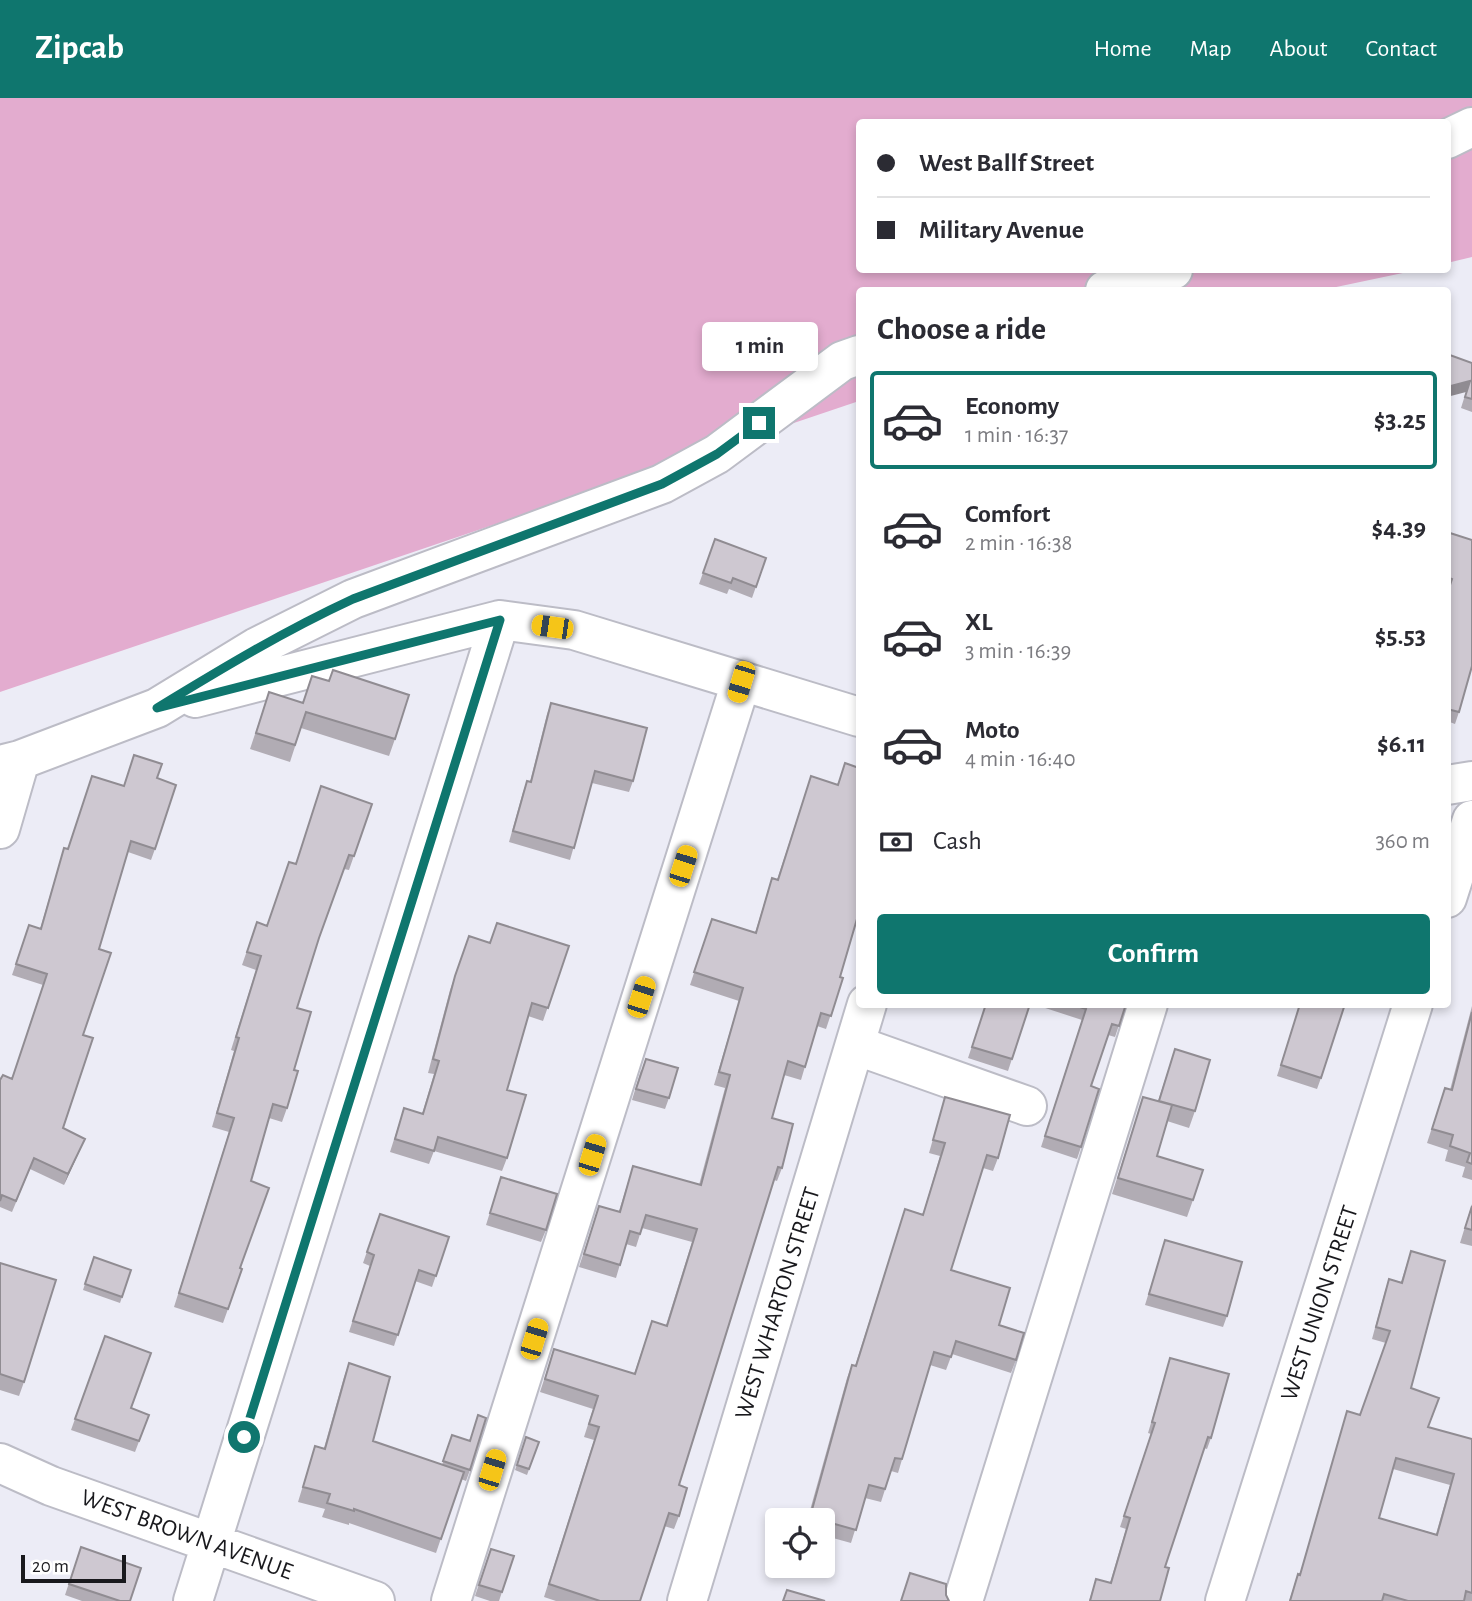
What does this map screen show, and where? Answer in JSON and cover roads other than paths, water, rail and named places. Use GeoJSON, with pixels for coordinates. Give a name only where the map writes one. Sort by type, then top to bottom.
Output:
{"type":"FeatureCollection","features":[{"type":"Feature","properties":{"kind":"street"},"geometry":{"type":"LineString","coordinates":[[1451,137],[1472,127]]}},
{"type":"Feature","properties":{"kind":"street"},"geometry":{"type":"LineString","coordinates":[[1119,287],[1164,273]]}},
{"type":"Feature","properties":{"kind":"street"},"geometry":{"type":"LineString","coordinates":[[157,708],[257,648],[353,599],[662,484],[717,454],[842,361],[856,356]]}},
{"type":"Feature","properties":{"kind":"street"},"geometry":{"type":"LineString","coordinates":[[193,1601],[500,620]]}},
{"type":"Feature","properties":{"kind":"street"},"geometry":{"type":"LineString","coordinates":[[0,830],[10,763],[157,708],[500,620],[574,630],[856,716]]}},
{"type":"Feature","properties":{"kind":"street"},"geometry":{"type":"LineString","coordinates":[[451,1601],[741,682]]}},
{"type":"Feature","properties":{"kind":"street"},"geometry":{"type":"LineString","coordinates":[[1451,784],[1472,781]]}},
{"type":"Feature","properties":{"kind":"street"},"geometry":{"type":"LineString","coordinates":[[1451,886],[1472,820]]}},
{"type":"Feature","properties":{"kind":"street","name":"WEST WHARTON STREET"},"geometry":{"type":"LineString","coordinates":[[687,1601],[866,1008]]}},
{"type":"Feature","properties":{"kind":"street"},"geometry":{"type":"LineString","coordinates":[[963,1601],[1147,1008]]}},
{"type":"Feature","properties":{"kind":"street","name":"WEST UNION STREET"},"geometry":{"type":"LineString","coordinates":[[1225,1601],[1412,1008]]}},
{"type":"Feature","properties":{"kind":"street"},"geometry":{"type":"LineString","coordinates":[[855,1045],[1027,1106]]}},
{"type":"Feature","properties":{"kind":"street","name":"WEST BROWN AVENUE"},"geometry":{"type":"LineString","coordinates":[[0,1463],[51,1486],[375,1601]]}}]}
